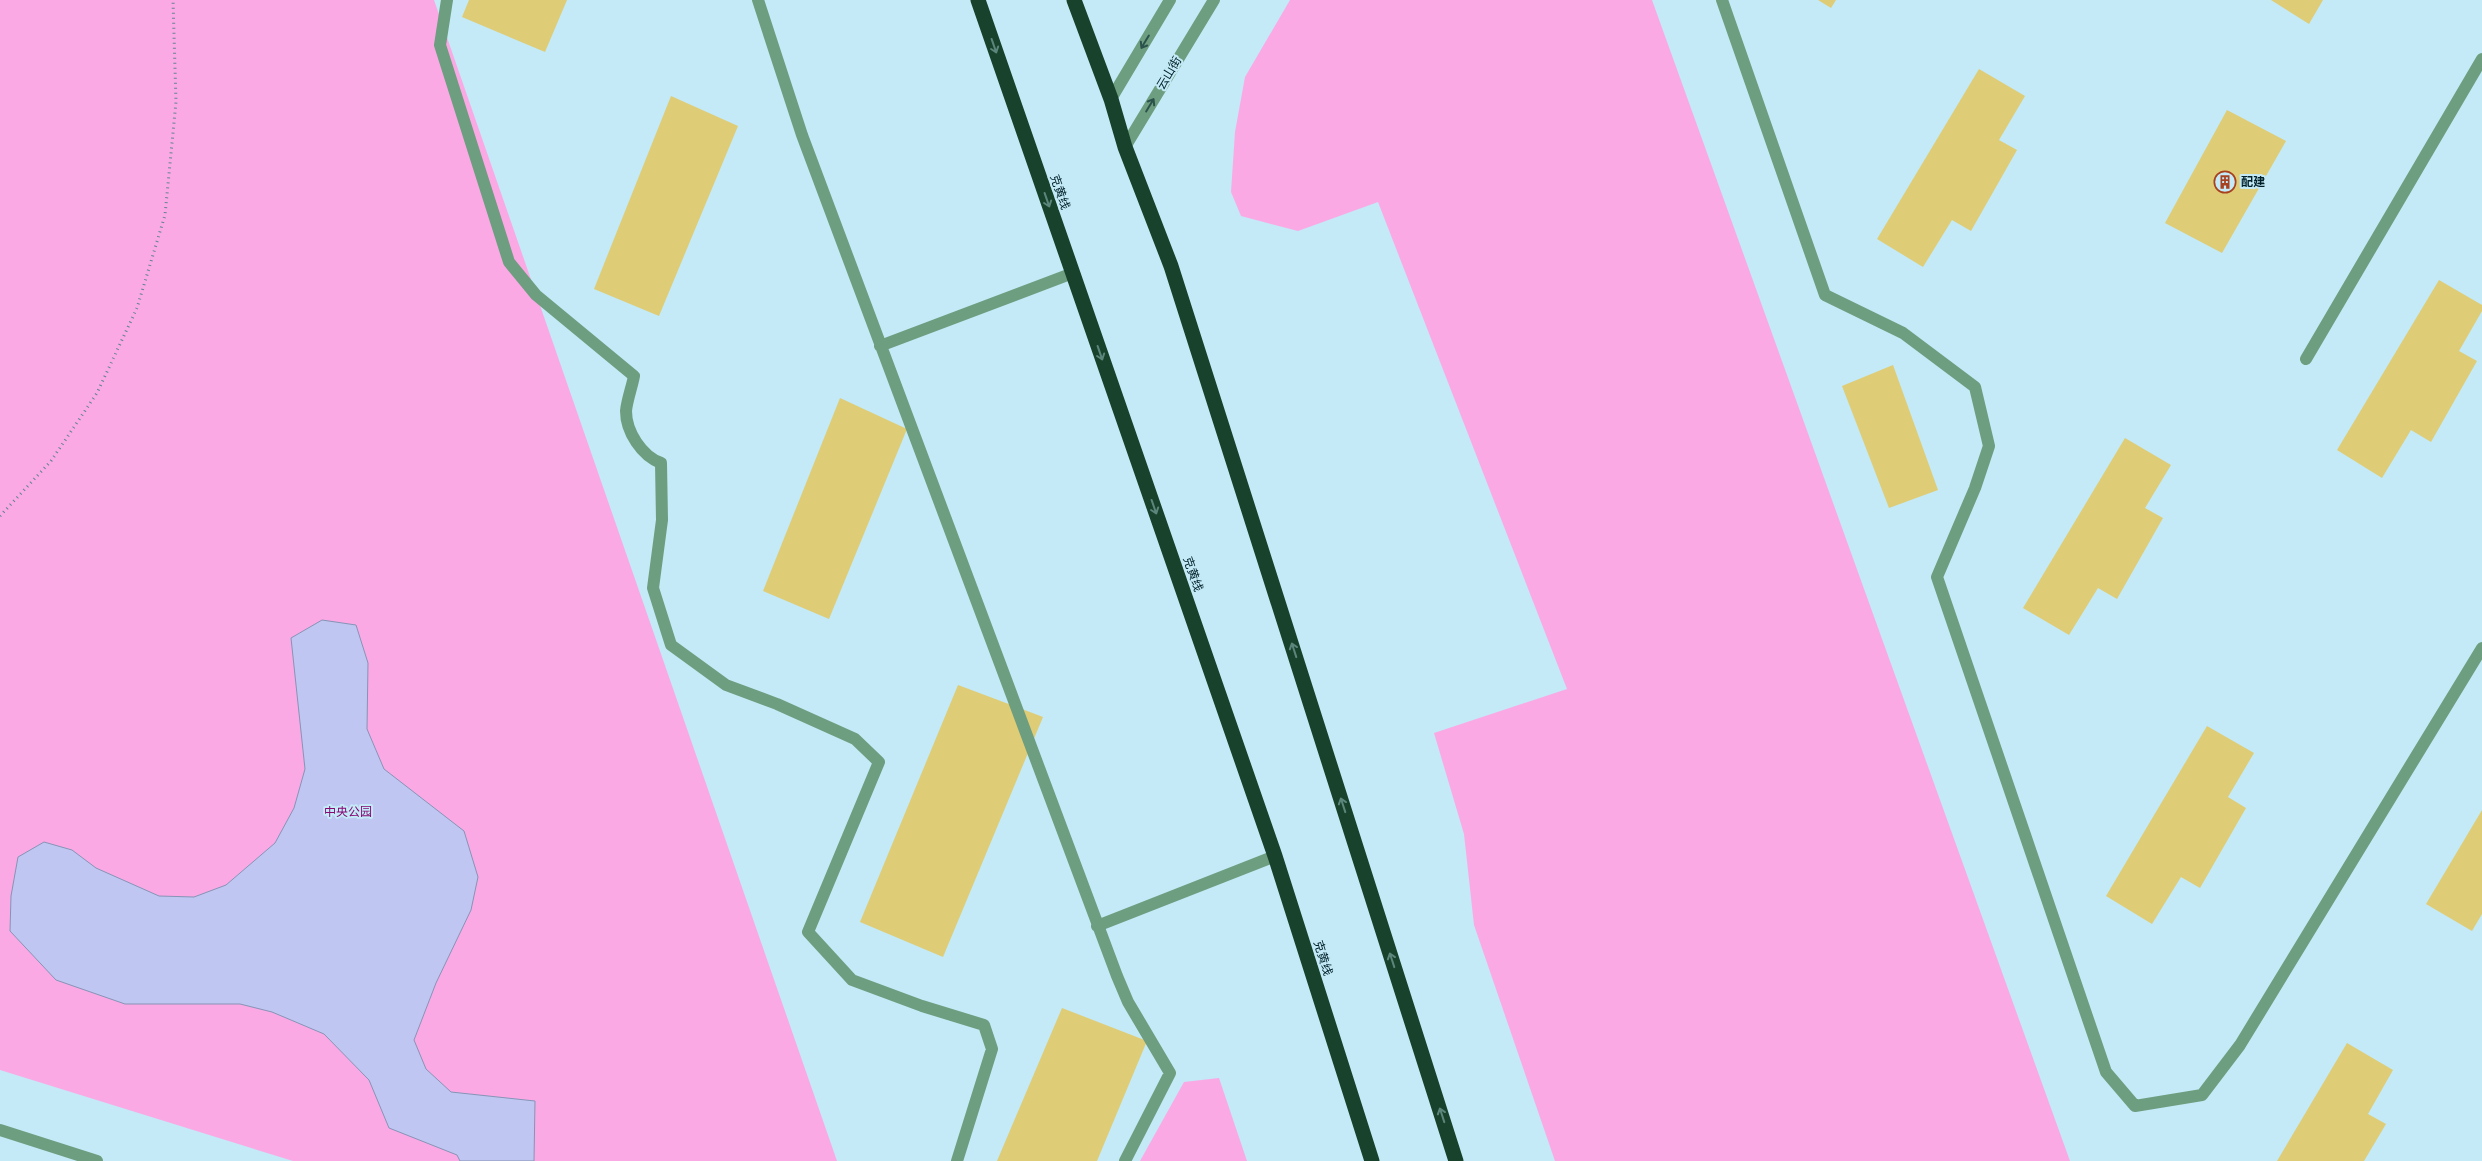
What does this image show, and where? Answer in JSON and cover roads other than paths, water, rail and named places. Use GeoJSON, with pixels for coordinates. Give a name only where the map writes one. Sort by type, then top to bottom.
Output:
{"type":"FeatureCollection","features":[{"type":"Feature","properties":{"kind":"highway","name":"克黄线"},"geometry":{"type":"LineString","coordinates":[[978,0],[1275,856],[1372,1161]]}},
{"type":"Feature","properties":{"kind":"highway"},"geometry":{"type":"LineString","coordinates":[[1074,0],[1125,146],[1172,266],[1456,1161]]}},
{"type":"Feature","properties":{"kind":"street"},"geometry":{"type":"LineString","coordinates":[[447,0],[440,45],[509,262],[536,295],[634,376],[626,412],[633,438],[652,460],[661,464],[662,520],[653,588],[670,645],[726,685],[777,704],[855,739],[880,762],[808,932],[852,980],[922,1006],[984,1025],[992,1049],[957,1161]]}},
{"type":"Feature","properties":{"kind":"street"},"geometry":{"type":"LineString","coordinates":[[758,0],[802,135],[1098,926],[1128,1002],[1170,1072],[1124,1161]]}},
{"type":"Feature","properties":{"kind":"street"},"geometry":{"type":"LineString","coordinates":[[1110,99],[1170,0]]}},
{"type":"Feature","properties":{"kind":"street","name":"云山街"},"geometry":{"type":"LineString","coordinates":[[1125,146],[1214,0]]}},
{"type":"Feature","properties":{"kind":"street"},"geometry":{"type":"LineString","coordinates":[[1722,0],[1825,295],[1903,333],[1975,387],[1989,446],[1976,488],[1937,577],[2106,1072],[2135,1106],[2202,1095],[2240,1045],[2481,652]]}},
{"type":"Feature","properties":{"kind":"street"},"geometry":{"type":"LineString","coordinates":[[2306,359],[2482,60]]}},
{"type":"Feature","properties":{"kind":"street"},"geometry":{"type":"LineString","coordinates":[[880,346],[1073,274]]}},
{"type":"Feature","properties":{"kind":"street"},"geometry":{"type":"LineString","coordinates":[[1098,926],[1275,856]]}},
{"type":"Feature","properties":{"kind":"street"},"geometry":{"type":"LineString","coordinates":[[0,1130],[97,1161]]}},
{"type":"Feature","properties":{"kind":"water"},"geometry":{"type":"Polygon","coordinates":[[[322,620],[356,625],[368,663],[367,729],[384,769],[464,831],[478,877],[471,910],[436,983],[414,1040],[426,1069],[451,1092],[535,1101],[534,1161],[460,1161],[457,1155],[389,1128],[369,1080],[324,1034],[272,1012],[240,1004],[125,1004],[56,980],[10,931],[11,896],[18,857],[44,842],[72,850],[96,868],[159,896],[194,897],[226,885],[275,843],[294,808],[305,769],[291,638],[322,620]]]}},
{"type":"Feature","properties":{"kind":"place","name":"配建"},"geometry":{"type":"Point","coordinates":[2225,182]}},
{"type":"Feature","properties":{"kind":"park label","name":"中央公园"},"geometry":{"type":"Point","coordinates":[348,812]}}]}
